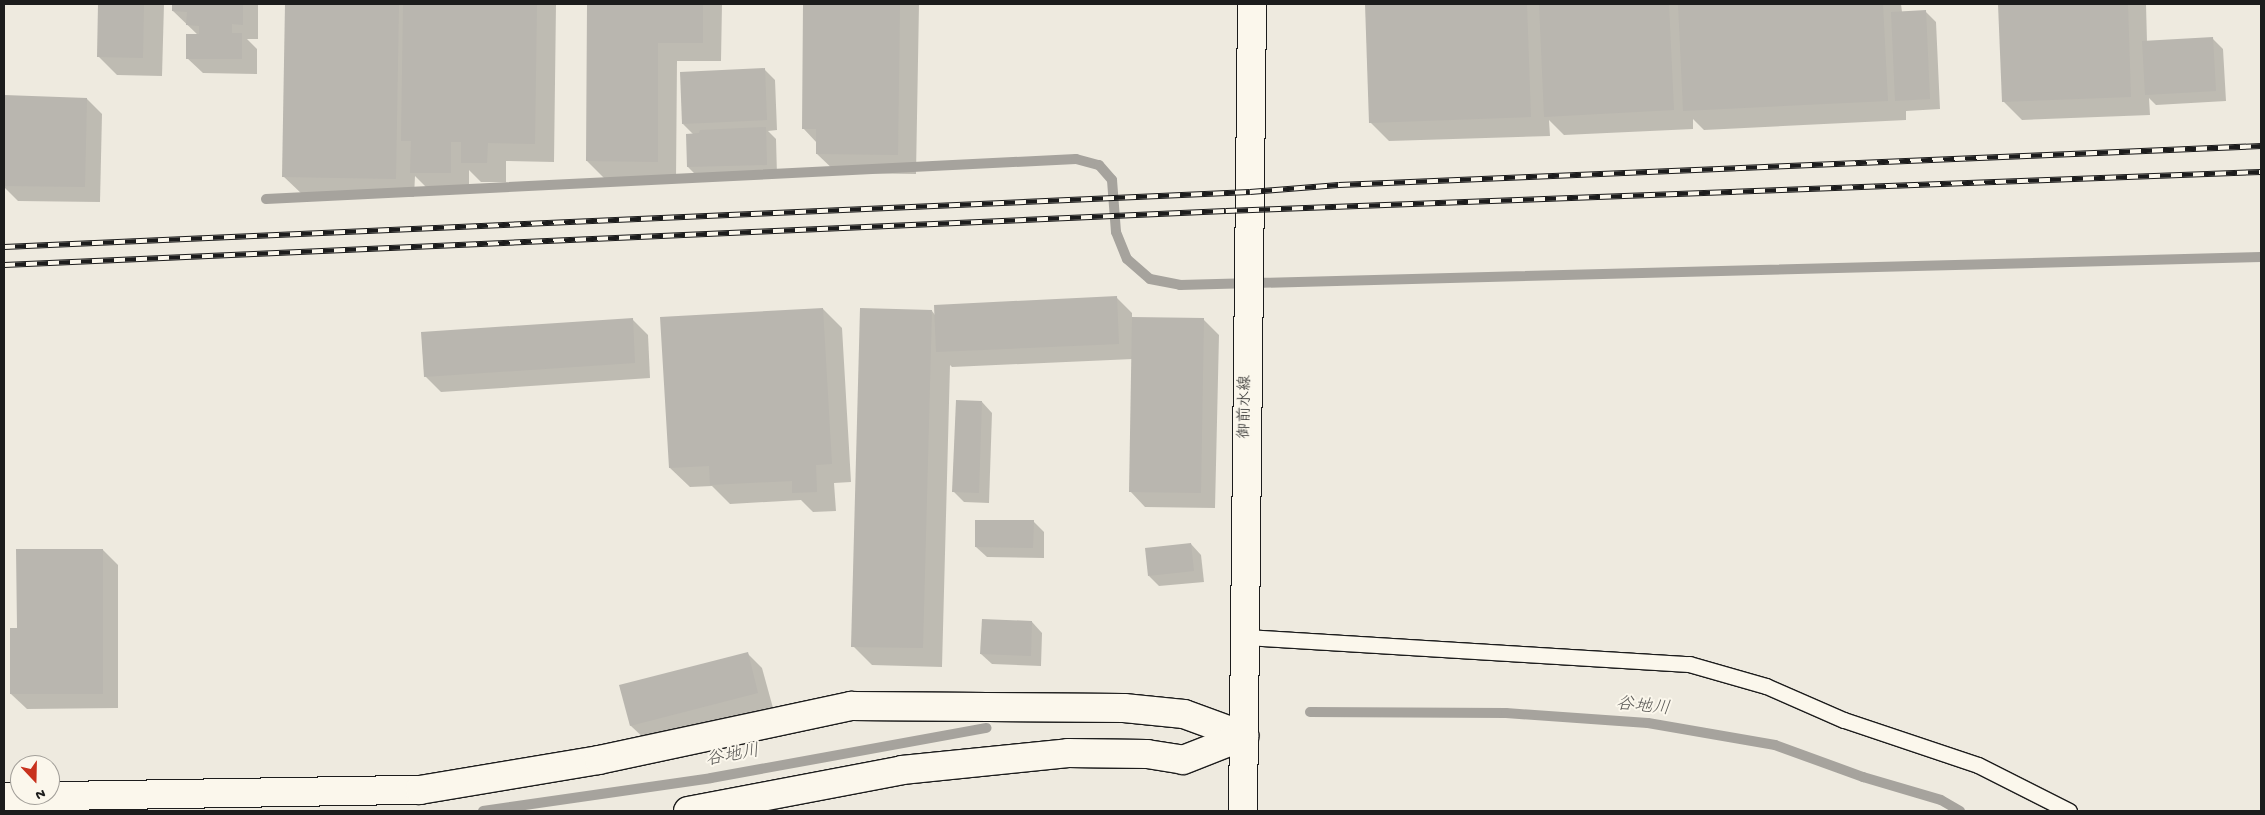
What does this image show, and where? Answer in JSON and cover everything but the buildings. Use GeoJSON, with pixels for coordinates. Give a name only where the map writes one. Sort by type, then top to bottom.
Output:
{"type":"FeatureCollection","features":[{"type":"Feature","properties":{"kind":"street","name":"御前水線"},"geometry":{"type":"LineString","coordinates":[[1243,811],[1252,4]]}},
{"type":"Feature","properties":{"kind":"street"},"geometry":{"type":"LineString","coordinates":[[4,797],[420,801],[599,760],[851,706],[1124,708],[1184,714],[1244,736]]}},
{"type":"Feature","properties":{"kind":"street"},"geometry":{"type":"LineString","coordinates":[[688,811],[902,770],[1068,753],[1147,754],[1183,760],[1244,736]]}},
{"type":"Feature","properties":{"kind":"lane"},"geometry":{"type":"LineString","coordinates":[[1245,637],[1690,664],[1766,686],[1844,720],[1978,765],[2069,811]]}},
{"type":"Feature","properties":{"kind":"waterway"},"geometry":{"type":"LineString","coordinates":[[266,199],[1076,159],[1099,165],[1112,180],[1116,232],[1127,259],[1150,279],[1180,285],[2261,257]]}},
{"type":"Feature","properties":{"kind":"waterway","name":"谷地川"},"geometry":{"type":"LineString","coordinates":[[1310,712],[1506,713],[1648,723],[1775,745],[1863,777],[1941,800],[1960,811]]}},
{"type":"Feature","properties":{"kind":"waterway","name":"谷地川"},"geometry":{"type":"LineString","coordinates":[[483,811],[711,778],[987,728]]}},
{"type":"Feature","properties":{"kind":"railway"},"geometry":{"type":"LineString","coordinates":[[4,247],[1250,192],[1339,185],[2261,146]]}},
{"type":"Feature","properties":{"kind":"railway"},"geometry":{"type":"LineString","coordinates":[[4,265],[1226,211],[2261,172]]}}]}
